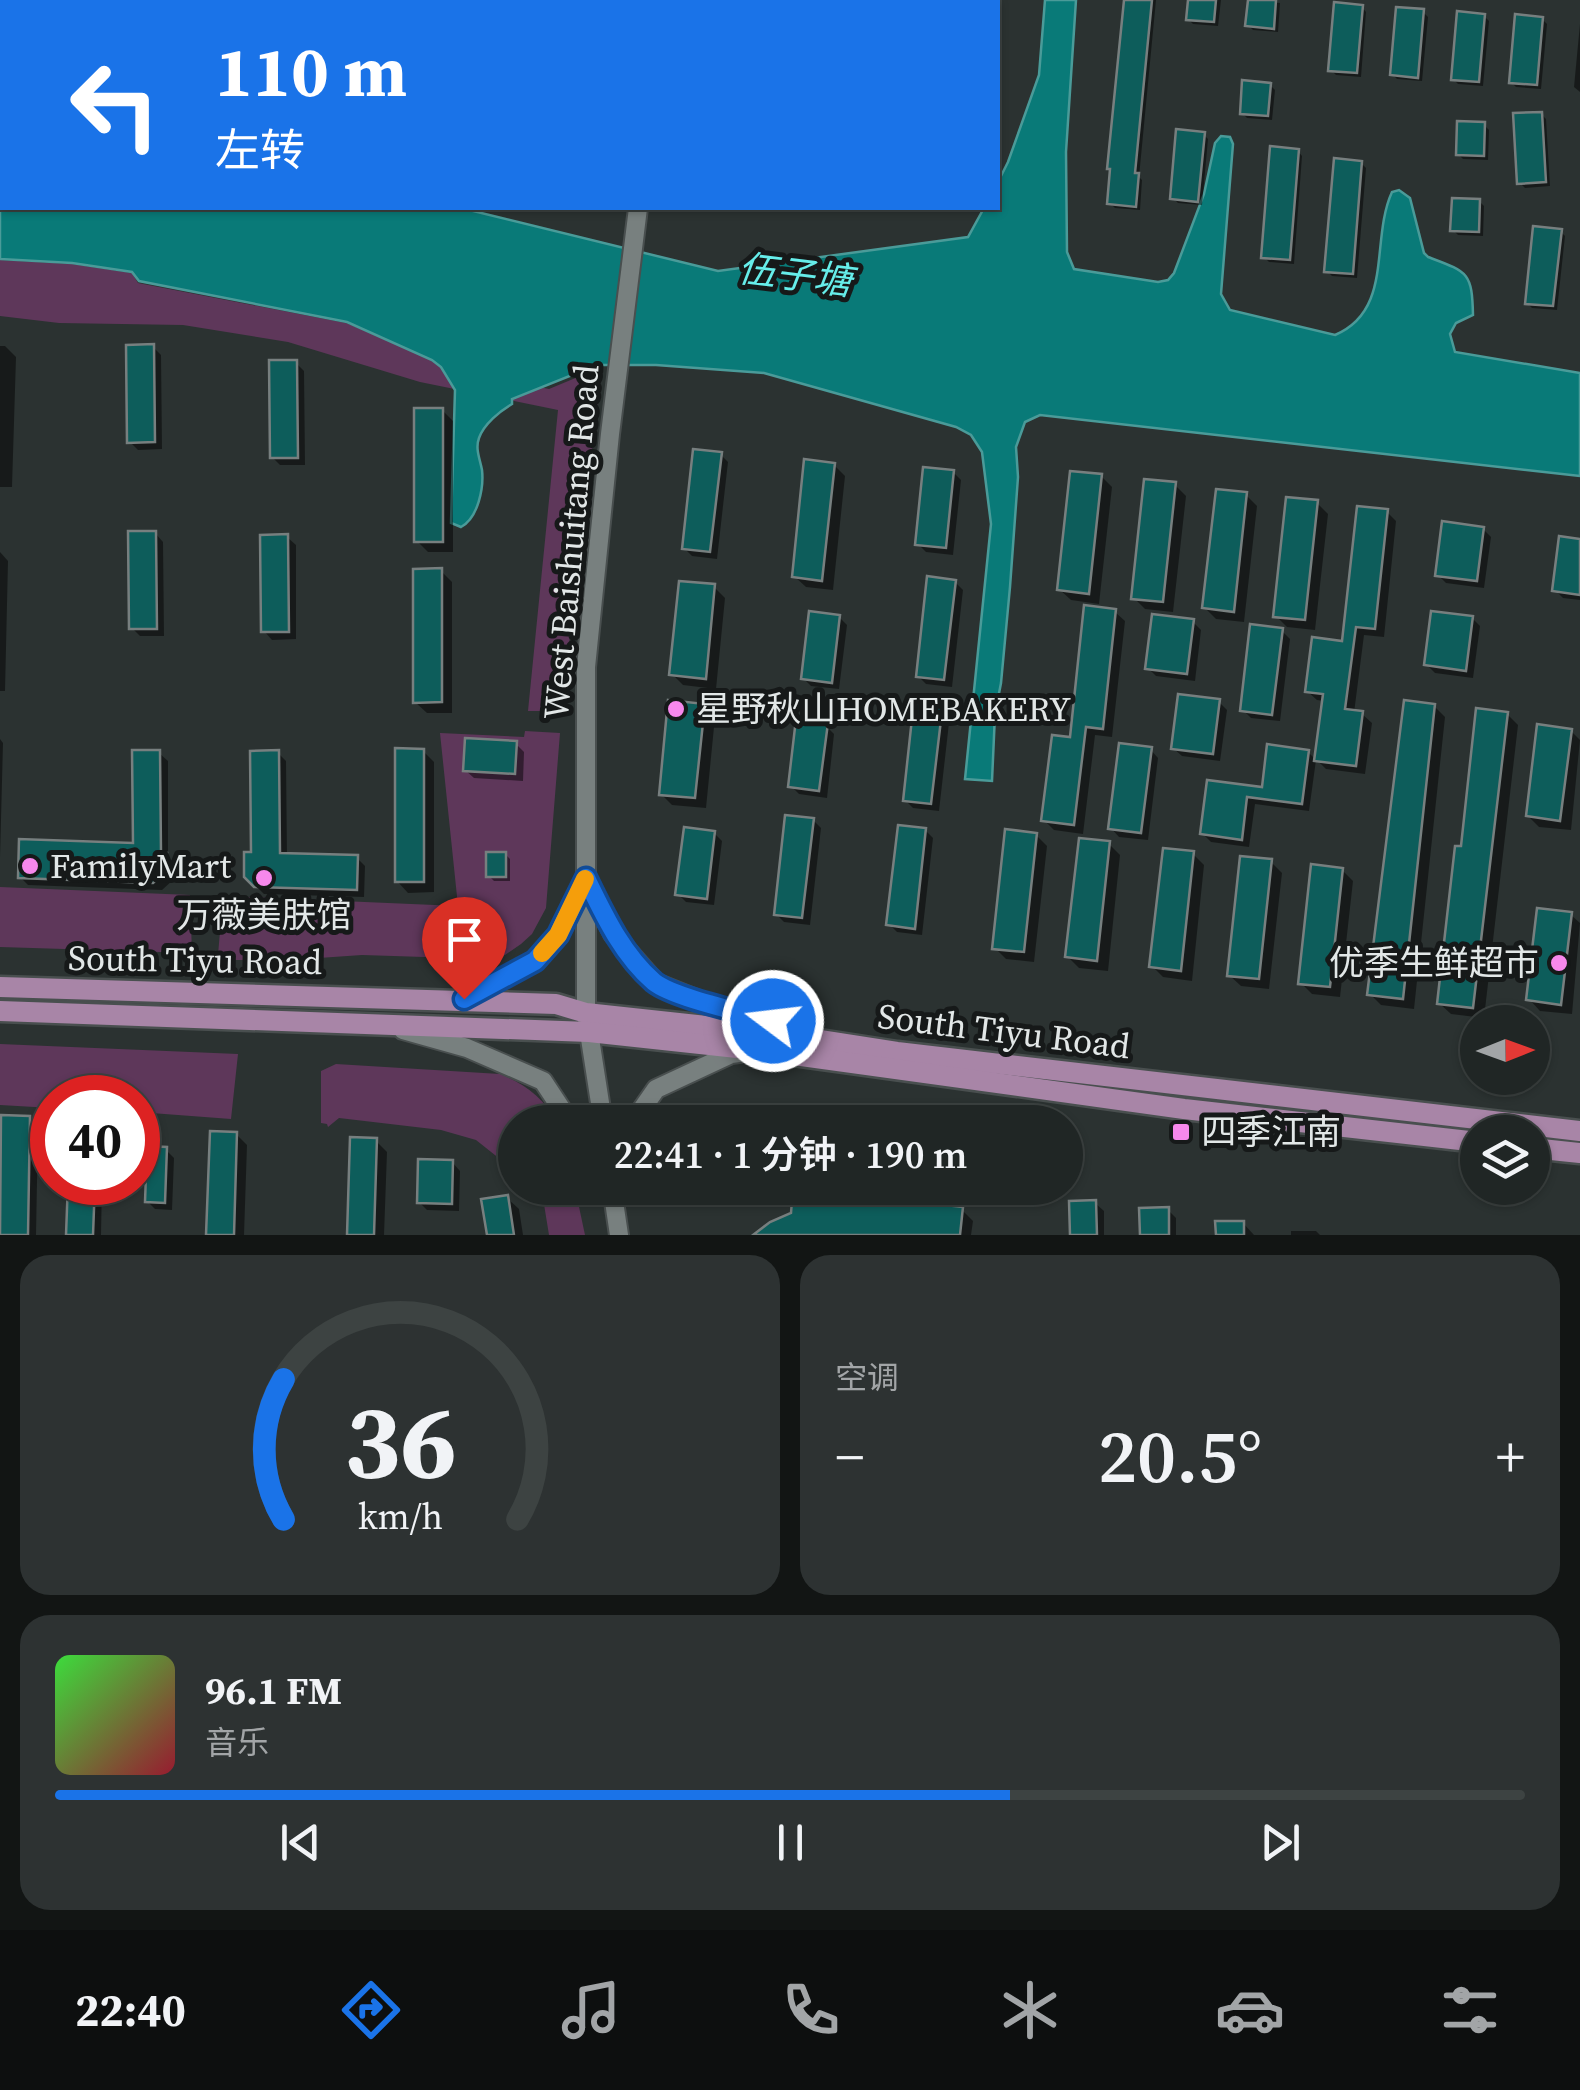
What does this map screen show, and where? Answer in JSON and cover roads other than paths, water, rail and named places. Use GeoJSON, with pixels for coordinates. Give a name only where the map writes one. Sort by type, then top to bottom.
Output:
{"type":"FeatureCollection","features":[{"type":"Feature","properties":{"kind":"main road","name":"South Tiyu Road"},"geometry":{"type":"LineString","coordinates":[[0,987],[556,1004],[588,1023],[765,1051],[1184,1108],[1460,1140]]}},
{"type":"Feature","properties":{"kind":"main road","name":"South Tiyu Road"},"geometry":{"type":"LineString","coordinates":[[0,1011],[388,1026],[588,1023],[805,1038],[1580,1131]]}},
{"type":"Feature","properties":{"kind":"main road"},"geometry":{"type":"LineString","coordinates":[[1550,1150],[1580,1154]]}},
{"type":"Feature","properties":{"kind":"street","name":"West Baishuitang Road"},"geometry":{"type":"LineString","coordinates":[[600,1105],[588,1023],[586,668],[638,210]]}},
{"type":"Feature","properties":{"kind":"street"},"geometry":{"type":"LineString","coordinates":[[464,999],[535,961],[558,935],[586,878]]}},
{"type":"Feature","properties":{"kind":"street"},"geometry":{"type":"LineString","coordinates":[[586,878],[613,934],[656,984],[706,1003],[773,1021],[805,1038]]}},
{"type":"Feature","properties":{"kind":"street"},"geometry":{"type":"LineString","coordinates":[[388,1026],[467,1048],[543,1082],[559,1105]]}},
{"type":"Feature","properties":{"kind":"street"},"geometry":{"type":"LineString","coordinates":[[645,1105],[656,1089],[731,1054],[765,1051]]}},
{"type":"Feature","properties":{"kind":"street"},"geometry":{"type":"LineString","coordinates":[[615,1205],[619,1235]]}},
{"type":"Feature","properties":{"kind":"water","name":"伍子塘"},"geometry":{"type":"Polygon","coordinates":[[[1045,0],[1076,0],[1066,152],[1067,252],[1074,269],[1158,282],[1168,280],[1204,194],[1215,143],[1221,136],[1230,137],[1233,144],[1221,294],[1230,310],[1335,335],[1353,324],[1366,309],[1377,272],[1386,211],[1392,192],[1399,190],[1410,198],[1424,253],[1460,271],[1469,282],[1473,315],[1456,323],[1450,334],[1455,352],[1580,373],[1580,476],[1040,415],[1025,422],[1016,447],[1018,477],[992,781],[965,779],[991,524],[982,452],[971,435],[956,427],[764,373],[597,365],[512,399],[512,404],[488,423],[478,442],[482,470],[479,502],[472,517],[461,527],[451,523],[455,390],[432,360],[347,322],[139,281],[132,272],[72,263],[0,259],[0,210],[469,210],[718,271],[968,237],[983,210],[1000,210],[1000,178],[1039,75],[1045,0]]]}},
{"type":"Feature","properties":{"kind":"place","name":"星野秋山HOMEBAKERY"},"geometry":{"type":"Point","coordinates":[676,709]}},
{"type":"Feature","properties":{"kind":"place","name":"FamilyMart"},"geometry":{"type":"Point","coordinates":[30,866]}},
{"type":"Feature","properties":{"kind":"place","name":"万薇美肤馆"},"geometry":{"type":"Point","coordinates":[264,878]}},
{"type":"Feature","properties":{"kind":"place","name":"优季生鲜超市"},"geometry":{"type":"Point","coordinates":[1559,963]}},
{"type":"Feature","properties":{"kind":"place","name":"四季江南"},"geometry":{"type":"Point","coordinates":[1181,1132]}}]}
